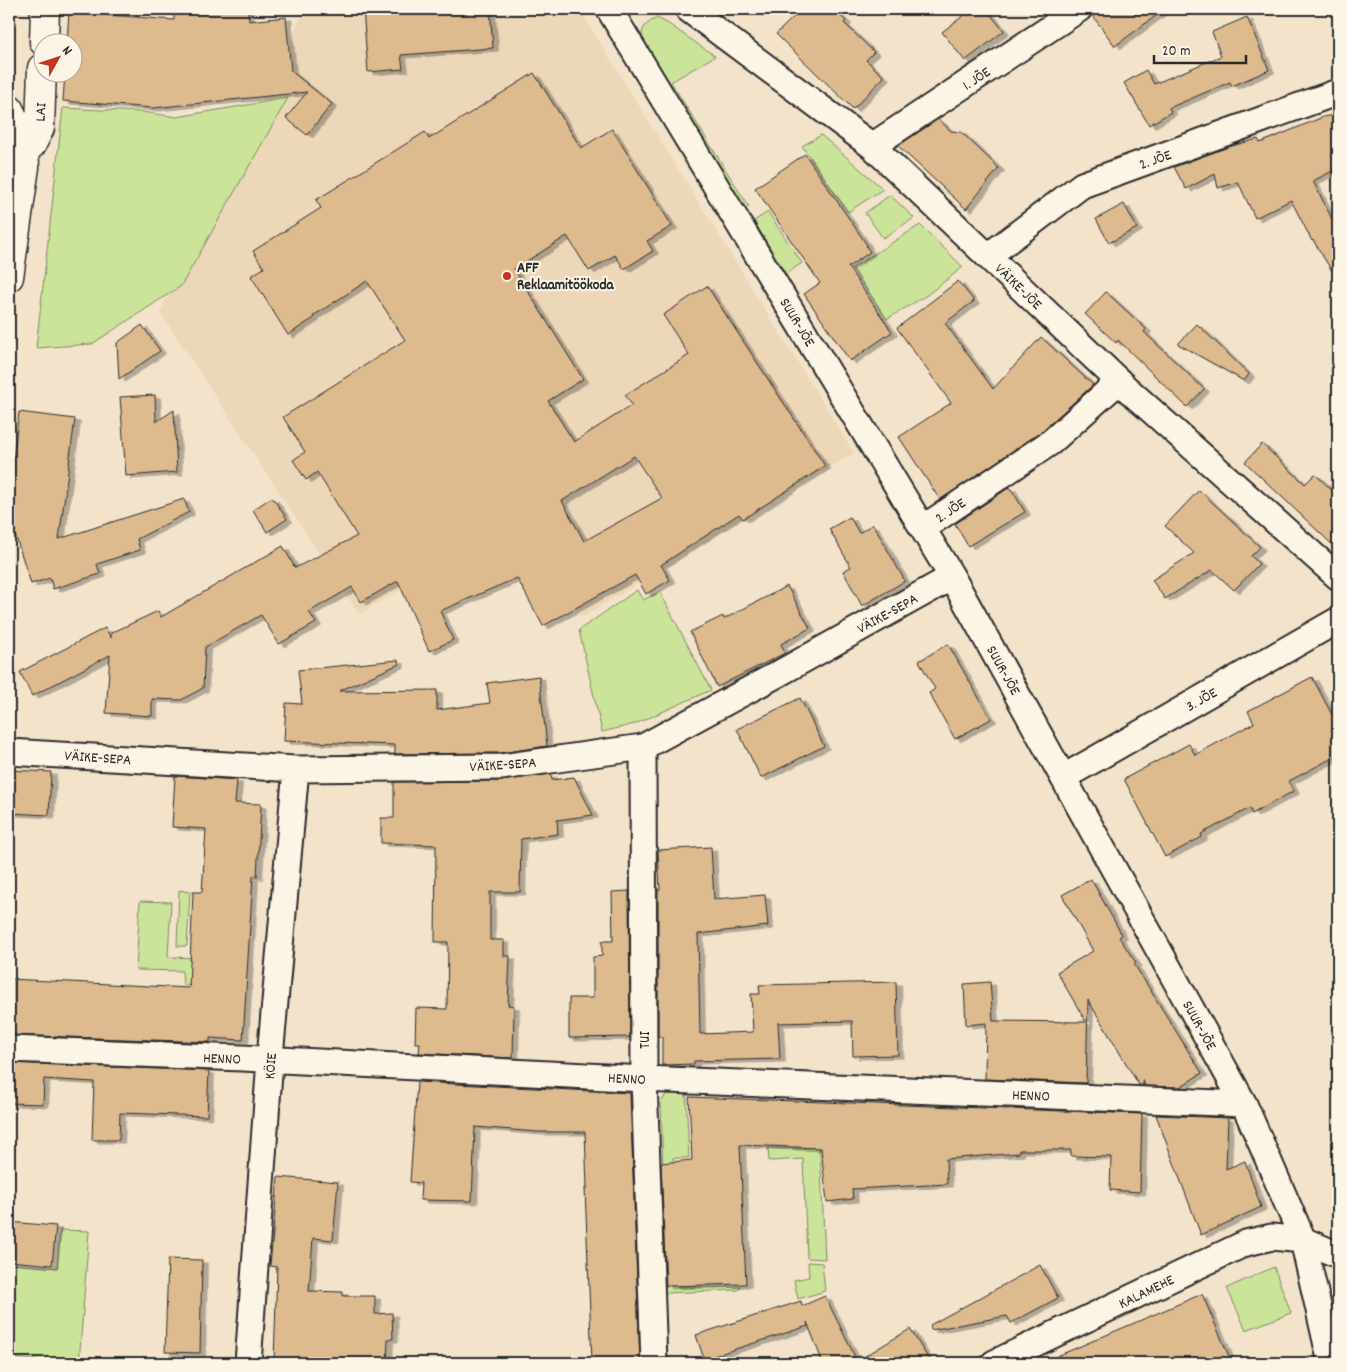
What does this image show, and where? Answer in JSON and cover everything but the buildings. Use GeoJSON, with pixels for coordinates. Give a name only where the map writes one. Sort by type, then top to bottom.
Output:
{"type":"FeatureCollection","features":[{"type":"Feature","properties":{"kind":"main road"},"geometry":{"type":"LineString","coordinates":[[44,32],[45,9]]}},
{"type":"Feature","properties":{"kind":"main road","name":"LAI"},"geometry":{"type":"LineString","coordinates":[[25,150],[32,144],[40,128],[42,82]]}},
{"type":"Feature","properties":{"kind":"main road"},"geometry":{"type":"LineString","coordinates":[[9,110],[18,126],[25,150],[25,167],[9,277]]}},
{"type":"Feature","properties":{"kind":"main road"},"geometry":{"type":"LineString","coordinates":[[9,177],[17,214]]}},
{"type":"Feature","properties":{"kind":"street","name":"SUUR-JÕE"},"geometry":{"type":"LineString","coordinates":[[609,9],[952,577],[1244,1104],[1303,1240],[1331,1363]]}},
{"type":"Feature","properties":{"kind":"street","name":"VÄIKE-JÕE"},"geometry":{"type":"LineString","coordinates":[[688,9],[872,146],[1119,381],[1338,578]]}},
{"type":"Feature","properties":{"kind":"street","name":"1. JÕE"},"geometry":{"type":"LineString","coordinates":[[872,146],[1079,9]]}},
{"type":"Feature","properties":{"kind":"street","name":"2. JÕE"},"geometry":{"type":"LineString","coordinates":[[988,256],[1082,185],[1338,92]]}},
{"type":"Feature","properties":{"kind":"street","name":"2. JÕE"},"geometry":{"type":"LineString","coordinates":[[923,528],[1051,442],[1119,381]]}},
{"type":"Feature","properties":{"kind":"street","name":"VÄIKE-SEPA"},"geometry":{"type":"LineString","coordinates":[[9,752],[296,769],[501,767],[643,747],[952,577]]}},
{"type":"Feature","properties":{"kind":"street","name":"3. JÕE"},"geometry":{"type":"LineString","coordinates":[[1064,777],[1338,620]]}},
{"type":"Feature","properties":{"kind":"street","name":"TUI"},"geometry":{"type":"LineString","coordinates":[[643,747],[644,1079],[654,1363]]}},
{"type":"Feature","properties":{"kind":"street","name":"KÖIE"},"geometry":{"type":"LineString","coordinates":[[248,1363],[270,1060],[296,769]]}},
{"type":"Feature","properties":{"kind":"street","name":"HENNO"},"geometry":{"type":"LineString","coordinates":[[9,1049],[644,1079],[1244,1104]]}},
{"type":"Feature","properties":{"kind":"street","name":"KALAMEHE"},"geometry":{"type":"LineString","coordinates":[[994,1363],[1246,1243],[1272,1237],[1303,1240],[1338,1255]]}},
{"type":"Feature","properties":{"kind":"shaded area"},"geometry":{"type":"Polygon","coordinates":[[[305,9],[579,9],[854,453],[581,618],[523,519],[359,614],[160,312],[305,9]]]}},
{"type":"Feature","properties":{"kind":"green space"},"geometry":{"type":"Polygon","coordinates":[[[657,18],[715,56],[671,82],[749,207],[744,208],[641,45],[645,26],[657,18]]]}},
{"type":"Feature","properties":{"kind":"green space"},"geometry":{"type":"Polygon","coordinates":[[[288,98],[181,286],[92,344],[36,348],[63,108],[142,112],[177,117],[288,98]]]}},
{"type":"Feature","properties":{"kind":"green space"},"geometry":{"type":"Polygon","coordinates":[[[821,135],[883,189],[848,212],[802,146],[821,135]]]}},
{"type":"Feature","properties":{"kind":"green space"},"geometry":{"type":"Polygon","coordinates":[[[890,195],[914,218],[883,238],[865,213],[890,195]]]}},
{"type":"Feature","properties":{"kind":"green space"},"geometry":{"type":"Polygon","coordinates":[[[768,212],[802,263],[786,274],[754,221],[768,212]]]}},
{"type":"Feature","properties":{"kind":"green space"},"geometry":{"type":"Polygon","coordinates":[[[920,225],[963,267],[927,295],[887,319],[852,268],[920,225]]]}},
{"type":"Feature","properties":{"kind":"green space"},"geometry":{"type":"Polygon","coordinates":[[[637,590],[643,600],[660,592],[711,690],[635,724],[602,732],[579,630],[637,590]]]}},
{"type":"Feature","properties":{"kind":"green space"},"geometry":{"type":"Polygon","coordinates":[[[179,890],[190,892],[187,946],[177,946],[179,890]]]}},
{"type":"Feature","properties":{"kind":"green space"},"geometry":{"type":"Polygon","coordinates":[[[140,901],[171,902],[168,957],[198,958],[197,986],[183,985],[182,971],[136,970],[140,901]]]}},
{"type":"Feature","properties":{"kind":"green space"},"geometry":{"type":"Polygon","coordinates":[[[686,1092],[689,1158],[673,1158],[674,1173],[663,1174],[661,1103],[666,1094],[686,1092]]]}},
{"type":"Feature","properties":{"kind":"green space"},"geometry":{"type":"Polygon","coordinates":[[[804,1098],[815,1099],[821,1167],[825,1259],[807,1258],[803,1159],[769,1161],[768,1148],[804,1149],[804,1098]]]}},
{"type":"Feature","properties":{"kind":"green space"},"geometry":{"type":"Polygon","coordinates":[[[60,1230],[89,1231],[79,1363],[9,1358],[9,1264],[57,1268],[60,1230]]]}},
{"type":"Feature","properties":{"kind":"green space"},"geometry":{"type":"Polygon","coordinates":[[[808,1262],[822,1263],[825,1291],[798,1299],[794,1280],[809,1277],[808,1262]]]}},
{"type":"Feature","properties":{"kind":"green space"},"geometry":{"type":"Polygon","coordinates":[[[1274,1267],[1291,1313],[1246,1330],[1227,1288],[1274,1267]]]}},
{"type":"Feature","properties":{"kind":"green space"},"geometry":{"type":"Polygon","coordinates":[[[677,1278],[678,1287],[741,1287],[738,1290],[665,1293],[665,1279],[677,1278]]]}},
{"type":"Feature","properties":{"kind":"place","name":"AFF Reklaamitöökoda"},"geometry":{"type":"Point","coordinates":[507,276]}}]}
